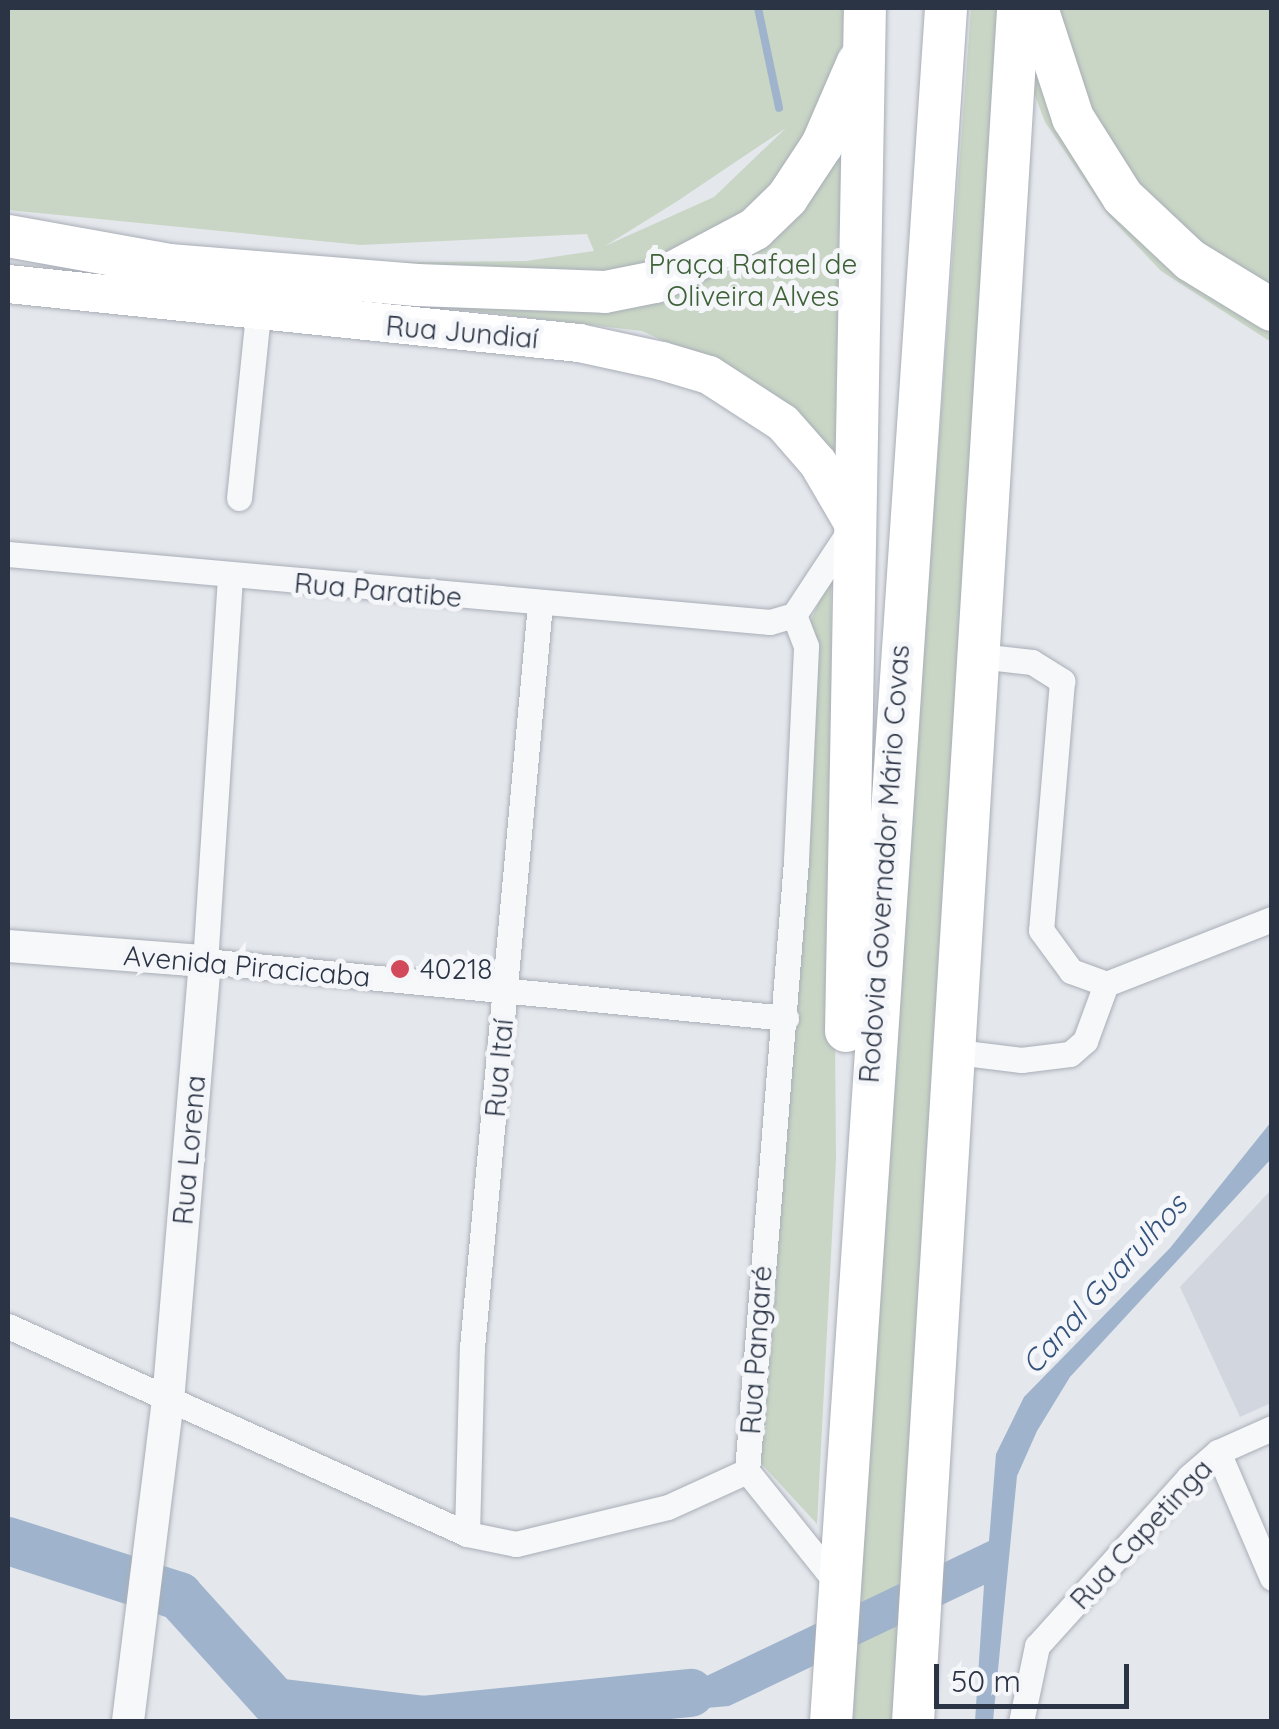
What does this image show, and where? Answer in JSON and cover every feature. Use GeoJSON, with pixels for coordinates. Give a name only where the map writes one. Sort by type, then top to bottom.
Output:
{"type":"FeatureCollection","features":[{"type":"Feature","properties":{"kind":"highway"},"geometry":{"type":"LineString","coordinates":[[856,1273],[846,1024],[850,524],[864,296],[862,52],[866,8]]}},
{"type":"Feature","properties":{"kind":"highway","name":"Rodovia Governador Mário Covas"},"geometry":{"type":"LineString","coordinates":[[831,1722],[835,1581],[946,8]]}},
{"type":"Feature","properties":{"kind":"highway"},"geometry":{"type":"LineString","coordinates":[[913,1722],[949,1051],[979,656],[1018,8]]}},
{"type":"Feature","properties":{"kind":"highway"},"geometry":{"type":"LineString","coordinates":[[1036,8],[1073,118],[1124,197],[1190,260],[1272,310]]}},
{"type":"Feature","properties":{"kind":"highway"},"geometry":{"type":"LineString","coordinates":[[8,236],[169,266],[417,285],[605,292],[655,282],[756,230],[788,198],[822,145],[862,52]]}},
{"type":"Feature","properties":{"kind":"main road","name":"Rua Jundiaí"},"geometry":{"type":"LineString","coordinates":[[8,284],[258,313],[579,342],[709,374],[783,423],[818,462],[850,524]]}},
{"type":"Feature","properties":{"kind":"street"},"geometry":{"type":"LineString","coordinates":[[239,498],[258,313]]}},
{"type":"Feature","properties":{"kind":"street"},"geometry":{"type":"LineString","coordinates":[[794,615],[850,524]]}},
{"type":"Feature","properties":{"kind":"street","name":"Rua Paratibe"},"geometry":{"type":"LineString","coordinates":[[8,554],[230,578],[749,622],[794,615]]}},
{"type":"Feature","properties":{"kind":"street","name":"Rua Lorena"},"geometry":{"type":"LineString","coordinates":[[128,1722],[168,1400],[205,962],[230,578]]}},
{"type":"Feature","properties":{"kind":"street","name":"Rua Itaí"},"geometry":{"type":"LineString","coordinates":[[467,1534],[472,1348],[540,603]]}},
{"type":"Feature","properties":{"kind":"street","name":"Rua Pangaré"},"geometry":{"type":"LineString","coordinates":[[8,1326],[467,1534],[516,1544],[576,1534],[668,1507],[747,1471],[786,1018],[806,646],[794,615]]}},
{"type":"Feature","properties":{"kind":"street"},"geometry":{"type":"LineString","coordinates":[[979,656],[1032,662],[1062,682],[1041,930],[1071,970],[1106,984],[1272,918]]}},
{"type":"Feature","properties":{"kind":"street","name":"Avenida Piracicaba"},"geometry":{"type":"LineString","coordinates":[[8,946],[786,1018]]}},
{"type":"Feature","properties":{"kind":"street"},"geometry":{"type":"LineString","coordinates":[[949,1051],[1021,1060],[1070,1054],[1084,1041],[1106,984]]}},
{"type":"Feature","properties":{"kind":"street","name":"Rua Capetinga"},"geometry":{"type":"LineString","coordinates":[[1021,1722],[1036,1646],[1218,1452],[1272,1428]]}},
{"type":"Feature","properties":{"kind":"street"},"geometry":{"type":"LineString","coordinates":[[1218,1452],[1272,1578]]}},
{"type":"Feature","properties":{"kind":"street"},"geometry":{"type":"LineString","coordinates":[[747,1471],[835,1581]]}},
{"type":"Feature","properties":{"kind":"shaded area"},"geometry":{"type":"Polygon","coordinates":[[[1271,1190],[1271,1403],[1240,1417],[1180,1287],[1271,1190]]]}},
{"type":"Feature","properties":{"kind":"green space","name":"Praça Rafael de Oliveira Alves"},"geometry":{"type":"Polygon","coordinates":[[[8,8],[871,8],[850,509],[715,364],[642,331],[8,256],[235,264],[526,261],[594,251],[587,234],[361,245],[8,210],[8,8]],[[786,128],[605,246],[714,197],[786,128]]]}},
{"type":"Feature","properties":{"kind":"green space"},"geometry":{"type":"Polygon","coordinates":[[[971,8],[1005,8],[901,1721],[853,1722],[872,1344],[971,8]]]}},
{"type":"Feature","properties":{"kind":"green space"},"geometry":{"type":"Polygon","coordinates":[[[1020,8],[1271,8],[1271,342],[1161,271],[1108,215],[1045,122],[1017,47],[1020,8]]]}},
{"type":"Feature","properties":{"kind":"green space"},"geometry":{"type":"Polygon","coordinates":[[[831,574],[836,1159],[817,1524],[759,1461],[793,1034],[811,620],[831,574]]]}},
{"type":"Feature","properties":{"kind":"water"},"geometry":{"type":"Polygon","coordinates":[[[1271,1122],[1271,1159],[1070,1377],[1037,1431],[1017,1476],[993,1721],[975,1721],[984,1585],[729,1706],[625,1715],[629,1691],[698,1680],[989,1541],[996,1454],[1024,1397],[1170,1248],[1271,1122]]]}},
{"type":"Feature","properties":{"kind":"waterway"},"geometry":{"type":"LineString","coordinates":[[758,8],[779,108]]}},
{"type":"Feature","properties":{"kind":"waterway"},"geometry":{"type":"LineString","coordinates":[[8,1541],[179,1596],[275,1702],[423,1720],[691,1693]]}},
{"type":"Feature","properties":{"kind":"place","name":"40218"},"geometry":{"type":"Point","coordinates":[400,969]}},
{"type":"Feature","properties":{"kind":"water label","name":"Canal Guarulhos"},"geometry":{"type":"Point","coordinates":[1104,1284]}}]}
